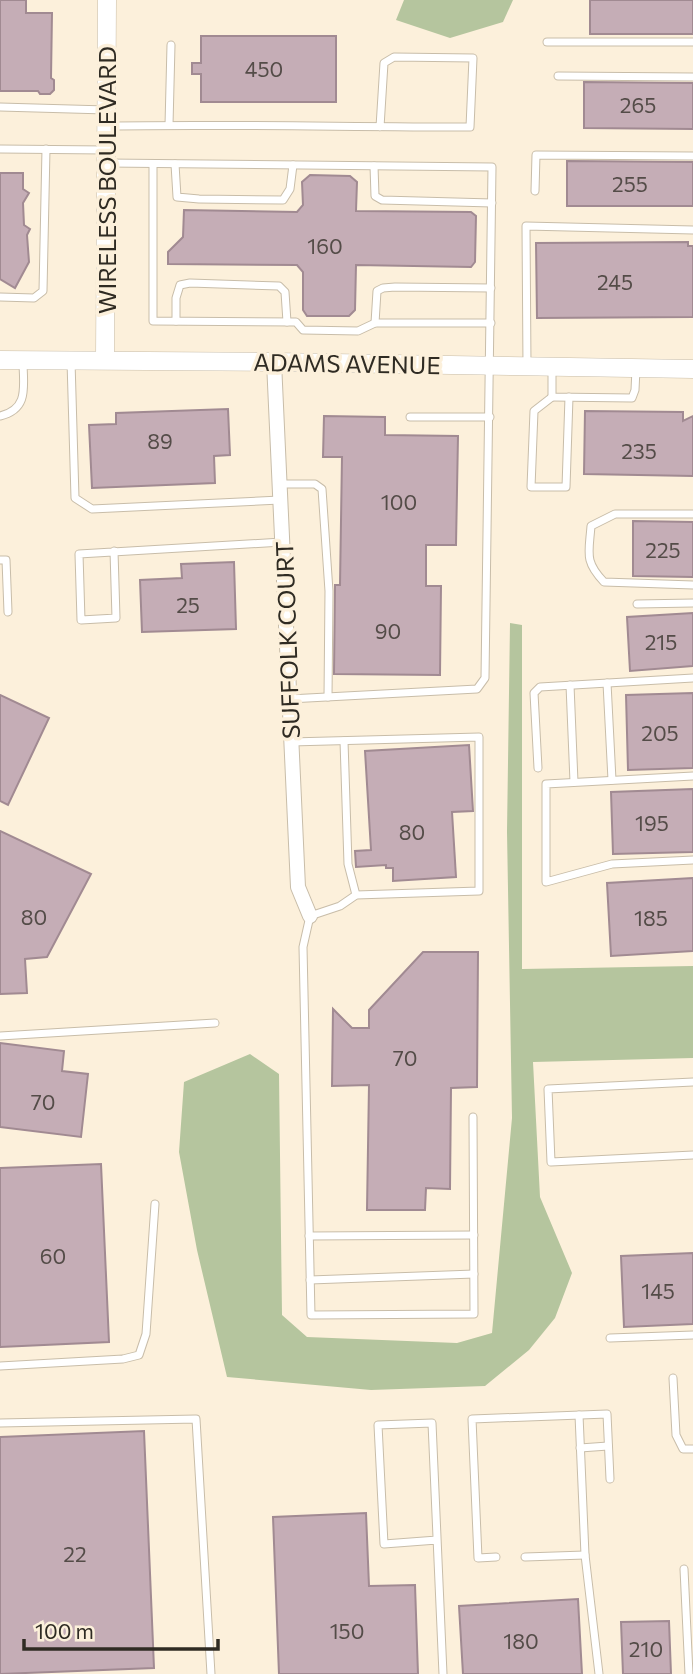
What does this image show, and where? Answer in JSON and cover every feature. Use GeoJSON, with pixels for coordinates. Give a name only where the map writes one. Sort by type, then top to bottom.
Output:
{"type":"FeatureCollection","features":[{"type":"Feature","properties":{"kind":"street","name":"WIRELESS BOULEVARD"},"geometry":{"type":"LineString","coordinates":[[105,360],[107,0]]}},
{"type":"Feature","properties":{"kind":"street","name":"ADAMS AVENUE"},"geometry":{"type":"LineString","coordinates":[[0,360],[693,369]]}},
{"type":"Feature","properties":{"kind":"street","name":"SUFFOLK COURT"},"geometry":{"type":"LineString","coordinates":[[274,362],[298,887],[310,916]]}},
{"type":"Feature","properties":{"kind":"lane"},"geometry":{"type":"LineString","coordinates":[[547,42],[693,42]]}},
{"type":"Feature","properties":{"kind":"lane"},"geometry":{"type":"LineString","coordinates":[[169,125],[172,45]]}},
{"type":"Feature","properties":{"kind":"lane"},"geometry":{"type":"LineString","coordinates":[[0,107],[169,125],[380,127],[470,127],[473,58],[394,57],[384,63],[380,127]]}},
{"type":"Feature","properties":{"kind":"lane"},"geometry":{"type":"LineString","coordinates":[[558,76],[693,77]]}},
{"type":"Feature","properties":{"kind":"lane"},"geometry":{"type":"LineString","coordinates":[[0,149],[46,149],[153,164],[492,167],[485,678],[477,689],[289,699]]}},
{"type":"Feature","properties":{"kind":"lane"},"geometry":{"type":"LineString","coordinates":[[0,297],[34,298],[43,291],[46,149]]}},
{"type":"Feature","properties":{"kind":"lane"},"geometry":{"type":"LineString","coordinates":[[535,191],[536,155],[693,156]]}},
{"type":"Feature","properties":{"kind":"lane"},"geometry":{"type":"LineString","coordinates":[[153,164],[153,321],[296,322],[303,330],[358,331],[375,323],[491,323]]}},
{"type":"Feature","properties":{"kind":"lane"},"geometry":{"type":"LineString","coordinates":[[175,164],[177,197],[283,200],[290,189],[293,165]]}},
{"type":"Feature","properties":{"kind":"lane"},"geometry":{"type":"LineString","coordinates":[[374,166],[375,196],[382,200],[492,203]]}},
{"type":"Feature","properties":{"kind":"lane"},"geometry":{"type":"LineString","coordinates":[[527,366],[526,226],[693,230]]}},
{"type":"Feature","properties":{"kind":"lane"},"geometry":{"type":"LineString","coordinates":[[176,321],[176,298],[180,285],[190,283],[279,286],[285,292],[287,322]]}},
{"type":"Feature","properties":{"kind":"lane"},"geometry":{"type":"LineString","coordinates":[[375,323],[377,291],[383,288],[491,288]]}},
{"type":"Feature","properties":{"kind":"lane"},"geometry":{"type":"LineString","coordinates":[[0,416],[8,414],[23,398],[23,360]]}},
{"type":"Feature","properties":{"kind":"lane"},"geometry":{"type":"LineString","coordinates":[[71,360],[75,498],[83,504],[92,509],[280,500]]}},
{"type":"Feature","properties":{"kind":"lane"},"geometry":{"type":"LineString","coordinates":[[552,367],[552,397]]}},
{"type":"Feature","properties":{"kind":"lane"},"geometry":{"type":"LineString","coordinates":[[569,397],[566,487],[531,487],[534,411],[552,397],[569,397],[632,398],[636,368]]}},
{"type":"Feature","properties":{"kind":"lane"},"geometry":{"type":"LineString","coordinates":[[410,417],[490,417]]}},
{"type":"Feature","properties":{"kind":"lane"},"geometry":{"type":"LineString","coordinates":[[279,484],[315,484],[322,489],[329,591],[328,697]]}},
{"type":"Feature","properties":{"kind":"lane"},"geometry":{"type":"LineString","coordinates":[[693,514],[615,514],[591,526],[588,556],[593,570],[604,582],[693,585]]}},
{"type":"Feature","properties":{"kind":"lane"},"geometry":{"type":"LineString","coordinates":[[114,551],[116,618],[81,620],[79,554],[114,551],[283,542]]}},
{"type":"Feature","properties":{"kind":"lane"},"geometry":{"type":"LineString","coordinates":[[0,560],[6,560],[8,612]]}},
{"type":"Feature","properties":{"kind":"lane"},"geometry":{"type":"LineString","coordinates":[[637,604],[693,603]]}},
{"type":"Feature","properties":{"kind":"lane"},"geometry":{"type":"LineString","coordinates":[[538,768],[534,693],[540,687],[693,678]]}},
{"type":"Feature","properties":{"kind":"lane"},"geometry":{"type":"LineString","coordinates":[[607,683],[612,780]]}},
{"type":"Feature","properties":{"kind":"lane"},"geometry":{"type":"LineString","coordinates":[[570,685],[574,782]]}},
{"type":"Feature","properties":{"kind":"lane"},"geometry":{"type":"LineString","coordinates":[[291,742],[479,737],[479,891],[356,895],[340,906],[310,916],[303,947],[311,1315],[474,1314],[473,1117]]}},
{"type":"Feature","properties":{"kind":"lane"},"geometry":{"type":"LineString","coordinates":[[344,741],[348,864],[356,895]]}},
{"type":"Feature","properties":{"kind":"lane"},"geometry":{"type":"LineString","coordinates":[[693,776],[546,783],[546,882],[612,864],[693,860]]}},
{"type":"Feature","properties":{"kind":"lane"},"geometry":{"type":"LineString","coordinates":[[0,1036],[215,1023]]}},
{"type":"Feature","properties":{"kind":"lane"},"geometry":{"type":"LineString","coordinates":[[693,1082],[548,1089],[551,1162],[693,1155]]}},
{"type":"Feature","properties":{"kind":"lane"},"geometry":{"type":"LineString","coordinates":[[0,1366],[123,1359],[139,1355],[146,1334],[155,1204]]}},
{"type":"Feature","properties":{"kind":"lane"},"geometry":{"type":"LineString","coordinates":[[309,1236],[474,1235]]}},
{"type":"Feature","properties":{"kind":"lane"},"geometry":{"type":"LineString","coordinates":[[310,1280],[474,1274]]}},
{"type":"Feature","properties":{"kind":"lane"},"geometry":{"type":"LineString","coordinates":[[610,1338],[693,1335]]}},
{"type":"Feature","properties":{"kind":"lane"},"geometry":{"type":"LineString","coordinates":[[673,1378],[676,1435],[682,1448],[693,1449]]}},
{"type":"Feature","properties":{"kind":"lane"},"geometry":{"type":"LineString","coordinates":[[496,1558],[478,1558],[472,1419],[607,1414],[610,1479]]}},
{"type":"Feature","properties":{"kind":"lane"},"geometry":{"type":"LineString","coordinates":[[579,1415],[585,1555],[599,1674]]}},
{"type":"Feature","properties":{"kind":"lane"},"geometry":{"type":"LineString","coordinates":[[0,1423],[197,1419],[211,1674]]}},
{"type":"Feature","properties":{"kind":"lane"},"geometry":{"type":"LineString","coordinates":[[437,1540],[384,1544],[378,1425],[432,1423],[443,1674]]}},
{"type":"Feature","properties":{"kind":"lane"},"geometry":{"type":"LineString","coordinates":[[580,1448],[608,1446]]}},
{"type":"Feature","properties":{"kind":"lane"},"geometry":{"type":"LineString","coordinates":[[525,1557],[585,1555]]}},
{"type":"Feature","properties":{"kind":"lane"},"geometry":{"type":"LineString","coordinates":[[684,1569],[689,1674]]}},
{"type":"Feature","properties":{"kind":"green space"},"geometry":{"type":"Polygon","coordinates":[[[404,0],[513,0],[503,22],[450,38],[396,20],[404,0]]]}},
{"type":"Feature","properties":{"kind":"green space"},"geometry":{"type":"Polygon","coordinates":[[[510,623],[522,625],[522,969],[693,966],[693,1058],[533,1062],[540,1197],[572,1273],[555,1318],[529,1350],[485,1386],[371,1390],[227,1377],[197,1250],[179,1152],[184,1082],[250,1054],[279,1074],[282,1315],[307,1337],[457,1343],[492,1333],[512,1118],[507,832],[510,623]]]}},
{"type":"Feature","properties":{"kind":"building"},"geometry":{"type":"Polygon","coordinates":[[[0,0],[26,0],[26,13],[52,13],[51,78],[54,80],[54,90],[50,94],[40,94],[38,91],[0,91],[0,0]]]}},
{"type":"Feature","properties":{"kind":"building"},"geometry":{"type":"Polygon","coordinates":[[[590,0],[693,0],[693,34],[590,34],[590,0]]]}},
{"type":"Feature","properties":{"kind":"building"},"geometry":{"type":"Polygon","coordinates":[[[201,36],[336,36],[336,102],[201,102],[201,74],[192,74],[192,63],[201,63],[201,36]]]}},
{"type":"Feature","properties":{"kind":"building"},"geometry":{"type":"Polygon","coordinates":[[[584,82],[693,83],[693,129],[584,128],[584,82]]]}},
{"type":"Feature","properties":{"kind":"building"},"geometry":{"type":"Polygon","coordinates":[[[567,161],[693,162],[693,206],[567,206],[567,161]]]}},
{"type":"Feature","properties":{"kind":"building"},"geometry":{"type":"Polygon","coordinates":[[[0,173],[23,173],[23,189],[29,193],[23,203],[24,225],[30,229],[27,235],[29,262],[15,288],[0,279],[0,173]]]}},
{"type":"Feature","properties":{"kind":"building"},"geometry":{"type":"Polygon","coordinates":[[[310,175],[350,176],[357,182],[356,211],[471,212],[476,216],[475,262],[471,267],[356,265],[355,310],[349,316],[307,316],[303,310],[303,272],[297,265],[168,264],[168,252],[183,237],[184,210],[297,212],[303,205],[302,182],[310,175]]]}},
{"type":"Feature","properties":{"kind":"building"},"geometry":{"type":"Polygon","coordinates":[[[688,242],[688,246],[693,246],[693,317],[537,318],[536,243],[688,242]]]}},
{"type":"Feature","properties":{"kind":"building"},"geometry":{"type":"Polygon","coordinates":[[[228,409],[230,455],[214,456],[215,483],[92,488],[89,425],[116,424],[116,413],[228,409]]]}},
{"type":"Feature","properties":{"kind":"building"},"geometry":{"type":"Polygon","coordinates":[[[585,411],[683,412],[683,421],[693,416],[693,476],[584,474],[585,411]]]}},
{"type":"Feature","properties":{"kind":"building"},"geometry":{"type":"Polygon","coordinates":[[[324,416],[385,417],[385,435],[458,436],[456,545],[426,545],[426,586],[441,586],[440,675],[334,674],[335,585],[340,585],[342,457],[323,457],[324,416]]]}},
{"type":"Feature","properties":{"kind":"building"},"geometry":{"type":"Polygon","coordinates":[[[633,521],[693,522],[693,577],[633,576],[633,521]]]}},
{"type":"Feature","properties":{"kind":"building"},"geometry":{"type":"Polygon","coordinates":[[[234,562],[236,629],[142,632],[140,580],[182,578],[181,564],[234,562]]]}},
{"type":"Feature","properties":{"kind":"building"},"geometry":{"type":"Polygon","coordinates":[[[693,613],[693,666],[630,671],[627,617],[693,613]]]}},
{"type":"Feature","properties":{"kind":"building"},"geometry":{"type":"Polygon","coordinates":[[[693,693],[693,768],[628,770],[626,695],[693,693]]]}},
{"type":"Feature","properties":{"kind":"building"},"geometry":{"type":"Polygon","coordinates":[[[0,695],[49,718],[8,805],[0,801],[0,695]]]}},
{"type":"Feature","properties":{"kind":"building"},"geometry":{"type":"Polygon","coordinates":[[[469,745],[473,811],[452,812],[456,877],[393,881],[393,868],[386,868],[386,865],[356,867],[355,851],[371,850],[365,751],[469,745]]]}},
{"type":"Feature","properties":{"kind":"building"},"geometry":{"type":"Polygon","coordinates":[[[693,789],[693,852],[613,854],[611,792],[693,789]]]}},
{"type":"Feature","properties":{"kind":"building"},"geometry":{"type":"Polygon","coordinates":[[[0,831],[91,874],[47,957],[25,959],[27,993],[0,994],[0,831]]]}},
{"type":"Feature","properties":{"kind":"building"},"geometry":{"type":"Polygon","coordinates":[[[693,878],[693,951],[611,956],[607,883],[693,878]]]}},
{"type":"Feature","properties":{"kind":"building"},"geometry":{"type":"Polygon","coordinates":[[[423,952],[478,952],[477,1087],[451,1088],[450,1189],[426,1188],[425,1210],[367,1210],[369,1085],[332,1086],[333,1009],[352,1028],[369,1028],[369,1010],[423,952]]]}},
{"type":"Feature","properties":{"kind":"building"},"geometry":{"type":"Polygon","coordinates":[[[0,1043],[64,1051],[62,1071],[88,1074],[81,1137],[0,1127],[0,1043]]]}},
{"type":"Feature","properties":{"kind":"building"},"geometry":{"type":"Polygon","coordinates":[[[101,1164],[109,1342],[0,1347],[0,1168],[101,1164]]]}},
{"type":"Feature","properties":{"kind":"building"},"geometry":{"type":"Polygon","coordinates":[[[693,1253],[693,1324],[624,1327],[621,1256],[693,1253]]]}},
{"type":"Feature","properties":{"kind":"building"},"geometry":{"type":"Polygon","coordinates":[[[144,1431],[154,1668],[0,1674],[0,1437],[144,1431]]]}},
{"type":"Feature","properties":{"kind":"building"},"geometry":{"type":"Polygon","coordinates":[[[366,1513],[369,1586],[415,1585],[418,1674],[279,1674],[273,1517],[366,1513]]]}},
{"type":"Feature","properties":{"kind":"building"},"geometry":{"type":"Polygon","coordinates":[[[578,1599],[582,1674],[463,1674],[459,1606],[578,1599]]]}},
{"type":"Feature","properties":{"kind":"building"},"geometry":{"type":"Polygon","coordinates":[[[669,1621],[671,1674],[623,1674],[621,1622],[669,1621]]]}}]}
